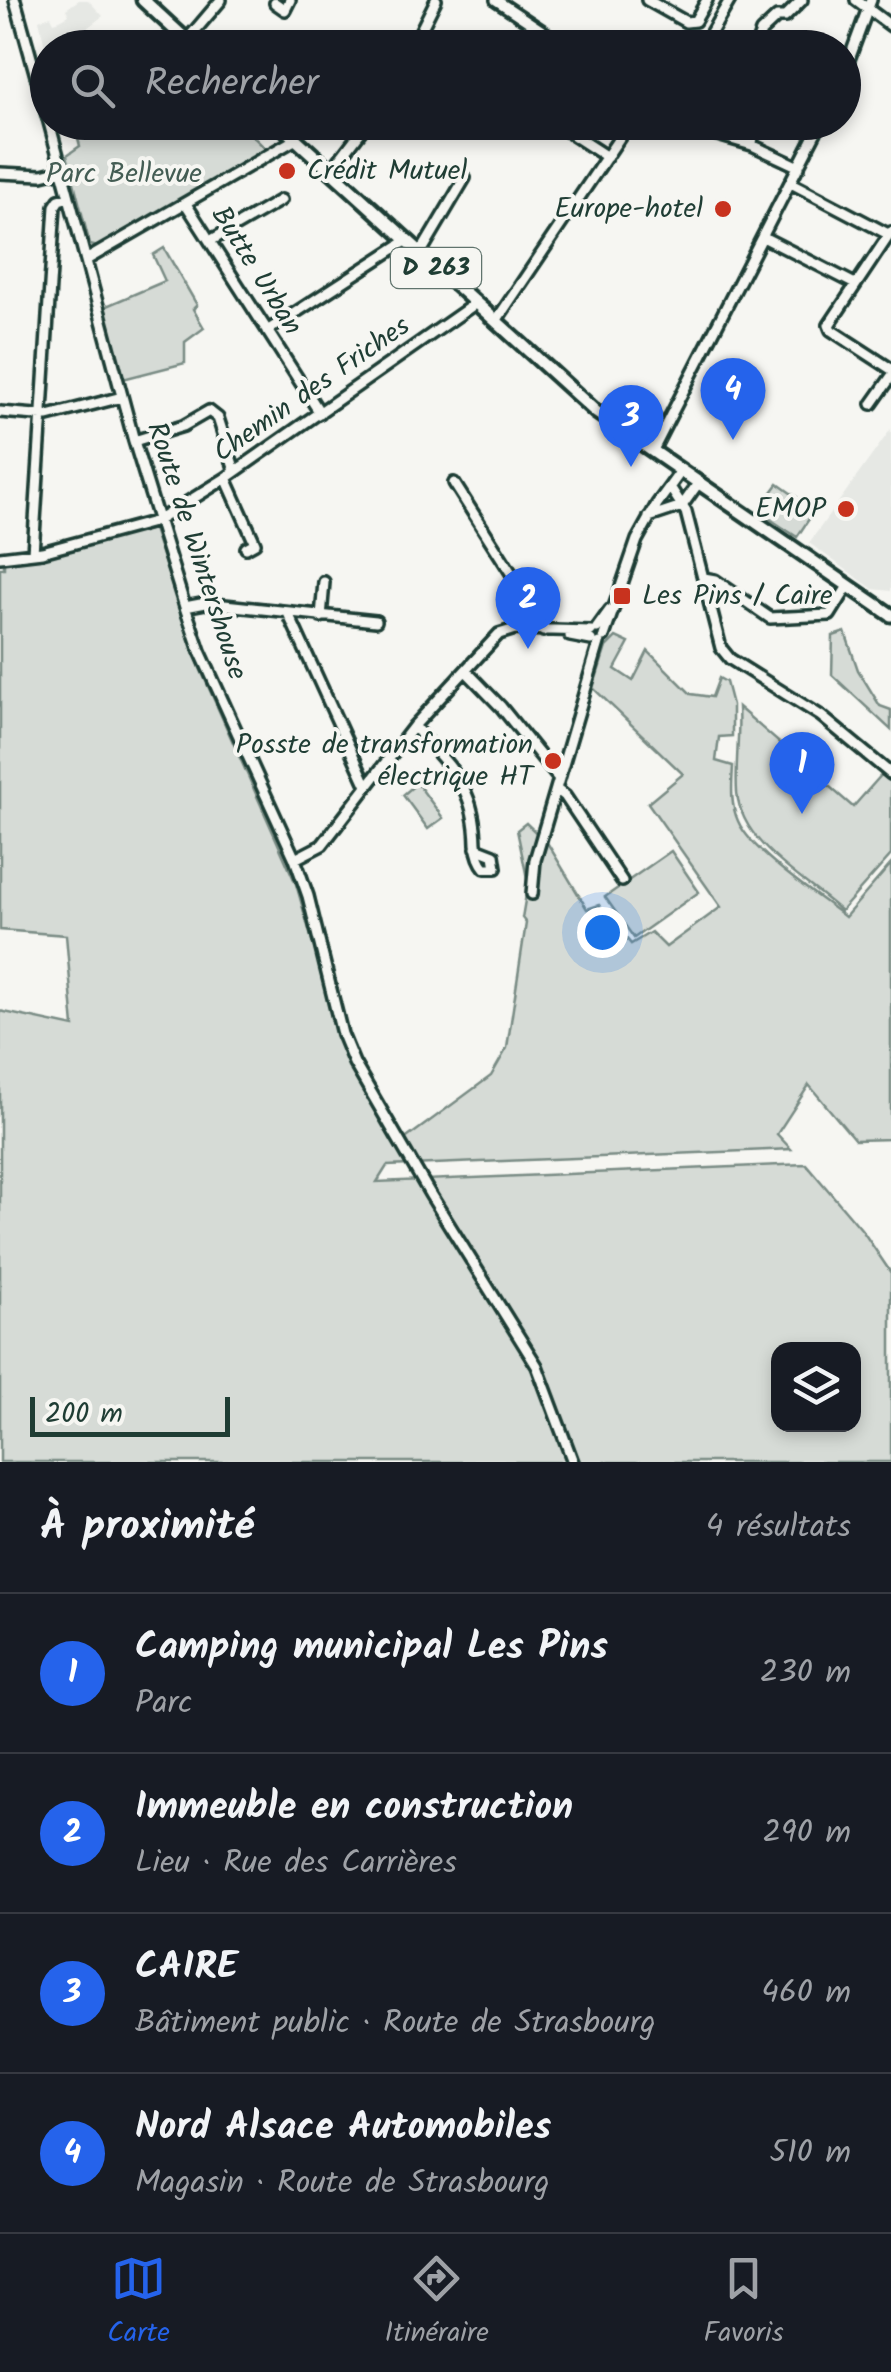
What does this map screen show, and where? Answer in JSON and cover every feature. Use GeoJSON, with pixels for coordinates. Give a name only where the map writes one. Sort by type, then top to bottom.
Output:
{"type":"FeatureCollection","features":[{"type":"Feature","properties":{"kind":"main road"},"geometry":{"type":"LineString","coordinates":[[143,0],[176,30]]}},
{"type":"Feature","properties":{"kind":"main road","name":"D 263"},"geometry":{"type":"LineString","coordinates":[[297,140],[596,412],[891,615]]}},
{"type":"Feature","properties":{"kind":"street","name":"Route de Wintershouse"},"geometry":{"type":"LineString","coordinates":[[15,0],[30,55]]}},
{"type":"Feature","properties":{"kind":"street"},"geometry":{"type":"LineString","coordinates":[[201,30],[221,0]]}},
{"type":"Feature","properties":{"kind":"street"},"geometry":{"type":"LineString","coordinates":[[275,3],[284,10],[290,0]]}},
{"type":"Feature","properties":{"kind":"street"},"geometry":{"type":"LineString","coordinates":[[421,30],[436,0]]}},
{"type":"Feature","properties":{"kind":"street"},"geometry":{"type":"LineString","coordinates":[[496,0],[541,30]]}},
{"type":"Feature","properties":{"kind":"street"},"geometry":{"type":"LineString","coordinates":[[647,0],[686,22],[694,21],[706,0]]}},
{"type":"Feature","properties":{"kind":"street"},"geometry":{"type":"LineString","coordinates":[[712,30],[730,0]]}},
{"type":"Feature","properties":{"kind":"street"},"geometry":{"type":"LineString","coordinates":[[763,30],[802,0]]}},
{"type":"Feature","properties":{"kind":"street"},"geometry":{"type":"LineString","coordinates":[[856,0],[869,4],[891,26]]}},
{"type":"Feature","properties":{"kind":"street"},"geometry":{"type":"LineString","coordinates":[[860,30],[869,4]]}},
{"type":"Feature","properties":{"kind":"street","name":"Route de Wintershouse"},"geometry":{"type":"LineString","coordinates":[[54,140],[134,441],[185,608],[200,652],[295,860],[308,896],[342,1034],[354,1062],[537,1366],[572,1462]]}},
{"type":"Feature","properties":{"kind":"street"},"geometry":{"type":"LineString","coordinates":[[86,260],[294,140]]}},
{"type":"Feature","properties":{"kind":"street"},"geometry":{"type":"LineString","coordinates":[[330,172],[354,140]]}},
{"type":"Feature","properties":{"kind":"street"},"geometry":{"type":"LineString","coordinates":[[581,140],[607,157]]}},
{"type":"Feature","properties":{"kind":"street"},"geometry":{"type":"LineString","coordinates":[[496,321],[618,140]]}},
{"type":"Feature","properties":{"kind":"street"},"geometry":{"type":"LineString","coordinates":[[735,140],[799,167]]}},
{"type":"Feature","properties":{"kind":"street"},"geometry":{"type":"LineString","coordinates":[[752,140],[752,145]]}},
{"type":"Feature","properties":{"kind":"street"},"geometry":{"type":"LineString","coordinates":[[652,450],[813,140]]}},
{"type":"Feature","properties":{"kind":"street"},"geometry":{"type":"LineString","coordinates":[[0,173],[42,175],[62,170]]}},
{"type":"Feature","properties":{"kind":"street"},"geometry":{"type":"LineString","coordinates":[[420,254],[465,178]]}},
{"type":"Feature","properties":{"kind":"street"},"geometry":{"type":"LineString","coordinates":[[791,183],[890,234],[830,318],[831,330],[891,373],[872,404]]}},
{"type":"Feature","properties":{"kind":"street"},"geometry":{"type":"LineString","coordinates":[[32,553],[55,206],[58,200],[69,197]]}},
{"type":"Feature","properties":{"kind":"street"},"geometry":{"type":"LineString","coordinates":[[210,241],[281,200]]}},
{"type":"Feature","properties":{"kind":"street","name":"Butte Urban"},"geometry":{"type":"LineString","coordinates":[[186,204],[320,413]]}},
{"type":"Feature","properties":{"kind":"street"},"geometry":{"type":"LineString","coordinates":[[763,237],[855,284]]}},
{"type":"Feature","properties":{"kind":"street"},"geometry":{"type":"LineString","coordinates":[[267,332],[406,241]]}},
{"type":"Feature","properties":{"kind":"street","name":"Chemin des Friches"},"geometry":{"type":"LineString","coordinates":[[0,557],[32,553],[157,521],[476,303]]}},
{"type":"Feature","properties":{"kind":"street"},"geometry":{"type":"LineString","coordinates":[[0,412],[42,416],[122,396]]}},
{"type":"Feature","properties":{"kind":"street"},"geometry":{"type":"LineString","coordinates":[[134,441],[183,426],[208,412],[218,418],[230,474],[255,542],[246,548]]}},
{"type":"Feature","properties":{"kind":"street"},"geometry":{"type":"LineString","coordinates":[[532,894],[536,860],[594,666],[596,637],[649,517],[682,470]]}},
{"type":"Feature","properties":{"kind":"street"},"geometry":{"type":"LineString","coordinates":[[454,482],[531,604],[540,631]]}},
{"type":"Feature","properties":{"kind":"street"},"geometry":{"type":"LineString","coordinates":[[649,517],[682,506],[699,482]]}},
{"type":"Feature","properties":{"kind":"street"},"geometry":{"type":"LineString","coordinates":[[670,487],[682,506],[722,648],[730,659],[821,716],[891,774]]}},
{"type":"Feature","properties":{"kind":"street"},"geometry":{"type":"LineString","coordinates":[[704,578],[715,580],[770,618],[830,614],[848,586]]}},
{"type":"Feature","properties":{"kind":"street"},"geometry":{"type":"LineString","coordinates":[[320,617],[324,582]]}},
{"type":"Feature","properties":{"kind":"street"},"geometry":{"type":"LineString","coordinates":[[185,608],[206,603],[376,621]]}},
{"type":"Feature","properties":{"kind":"street"},"geometry":{"type":"LineString","coordinates":[[288,613],[367,786]]}},
{"type":"Feature","properties":{"kind":"street"},"geometry":{"type":"LineString","coordinates":[[301,640],[305,615]]}},
{"type":"Feature","properties":{"kind":"street"},"geometry":{"type":"LineString","coordinates":[[295,860],[322,845],[414,726],[499,634],[510,630],[596,637]]}},
{"type":"Feature","properties":{"kind":"street"},"geometry":{"type":"LineString","coordinates":[[466,671],[501,707],[622,880]]}},
{"type":"Feature","properties":{"kind":"street"},"geometry":{"type":"LineString","coordinates":[[414,726],[452,771],[471,801],[476,848]]}},
{"type":"Feature","properties":{"kind":"shaded area"},"geometry":{"type":"Polygon","coordinates":[[[79,0],[88,0],[103,16],[84,30],[41,30],[39,20],[51,16],[54,22],[60,20],[69,15],[66,9],[79,0]]]}},
{"type":"Feature","properties":{"kind":"shaded area"},"geometry":{"type":"Polygon","coordinates":[[[891,429],[891,591],[873,589],[809,543],[891,429]]]}},
{"type":"Feature","properties":{"kind":"green space","name":"Parc Bellevue"},"geometry":{"type":"Polygon","coordinates":[[[78,140],[257,140],[266,149],[98,247],[90,245],[67,155],[80,146],[78,140]]]}},
{"type":"Feature","properties":{"kind":"green space"},"geometry":{"type":"Polygon","coordinates":[[[164,248],[197,305],[193,309],[204,328],[185,342],[185,363],[123,379],[104,307],[165,281],[153,255],[164,248]]]}},
{"type":"Feature","properties":{"kind":"green space"},"geometry":{"type":"Polygon","coordinates":[[[778,484],[815,510],[797,537],[758,511],[778,484]]]}},
{"type":"Feature","properties":{"kind":"green space"},"geometry":{"type":"Polygon","coordinates":[[[153,529],[200,668],[296,884],[344,1053],[404,1140],[491,1076],[507,1048],[526,923],[522,918],[528,883],[517,830],[526,823],[548,844],[587,909],[599,905],[631,944],[651,932],[666,947],[721,907],[648,803],[683,774],[593,688],[606,647],[616,637],[629,643],[615,669],[633,681],[648,651],[691,694],[712,697],[719,678],[726,682],[732,705],[732,736],[719,737],[716,761],[733,766],[735,814],[756,846],[845,917],[891,864],[891,1139],[855,1140],[809,1085],[777,1134],[791,1149],[387,1166],[377,1182],[806,1164],[862,1230],[891,1273],[891,1462],[0,1462],[0,1011],[74,1027],[66,935],[0,930],[0,568],[4,568],[4,562],[153,529]]]}},
{"type":"Feature","properties":{"kind":"green space"},"geometry":{"type":"Polygon","coordinates":[[[845,632],[858,670],[880,706],[891,710],[891,730],[832,675],[833,636],[845,632]]]}},
{"type":"Feature","properties":{"kind":"green space"},"geometry":{"type":"Polygon","coordinates":[[[738,707],[853,807],[891,764],[891,855],[841,911],[762,845],[741,811],[737,792],[738,707]]]}},
{"type":"Feature","properties":{"kind":"green space"},"geometry":{"type":"Polygon","coordinates":[[[417,783],[443,818],[428,829],[403,795],[417,783]]]}},
{"type":"Feature","properties":{"kind":"green space"},"geometry":{"type":"Polygon","coordinates":[[[671,851],[699,892],[634,938],[605,897],[671,851]]]}},
{"type":"Feature","properties":{"kind":"place","name":"Crédit Mutuel"},"geometry":{"type":"Point","coordinates":[287,171]}},
{"type":"Feature","properties":{"kind":"place","name":"Europe-hotel"},"geometry":{"type":"Point","coordinates":[723,209]}},
{"type":"Feature","properties":{"kind":"place","name":"Nord Alsace Automobiles"},"geometry":{"type":"Point","coordinates":[733,440]}},
{"type":"Feature","properties":{"kind":"place","name":"CAIRE"},"geometry":{"type":"Point","coordinates":[631,467]}},
{"type":"Feature","properties":{"kind":"place","name":"EMOP"},"geometry":{"type":"Point","coordinates":[846,509]}},
{"type":"Feature","properties":{"kind":"place","name":"Les Pins / Caire"},"geometry":{"type":"Point","coordinates":[622,596]}},
{"type":"Feature","properties":{"kind":"place","name":"Immeuble en construction"},"geometry":{"type":"Point","coordinates":[528,649]}},
{"type":"Feature","properties":{"kind":"place","name":"Posste de transformation électrique HT"},"geometry":{"type":"Point","coordinates":[553,761]}},
{"type":"Feature","properties":{"kind":"place","name":"Camping municipal Les Pins"},"geometry":{"type":"Point","coordinates":[802,814]}}]}
